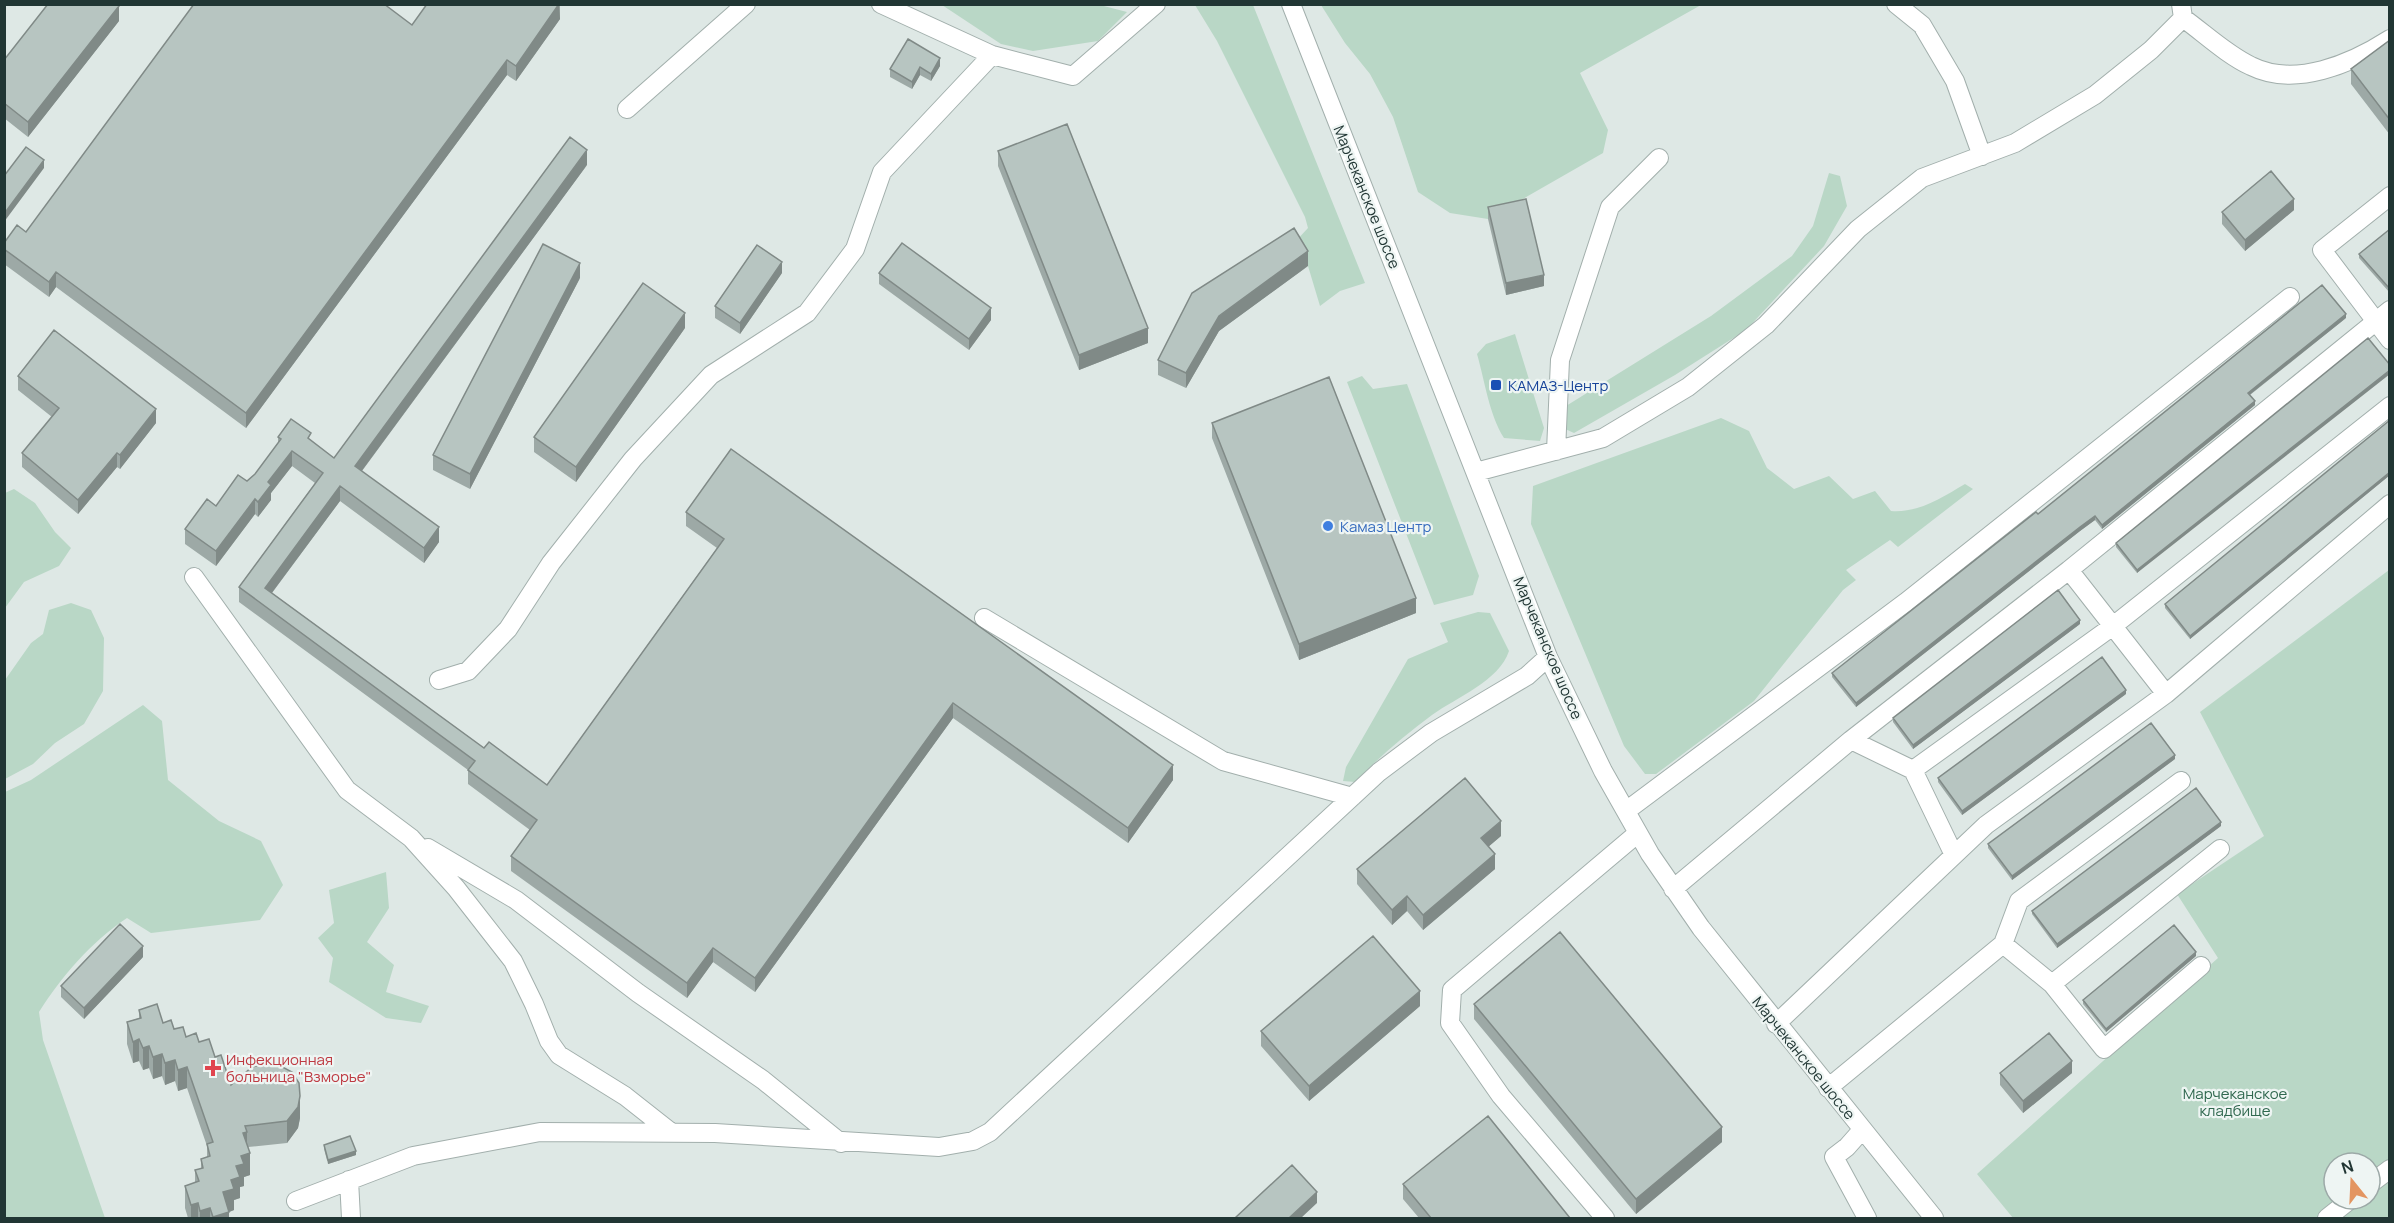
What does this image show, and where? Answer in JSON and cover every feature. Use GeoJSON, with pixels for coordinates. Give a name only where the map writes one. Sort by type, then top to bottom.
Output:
{"type":"FeatureCollection","features":[{"type":"Feature","properties":{"kind":"street"},"geometry":{"type":"LineString","coordinates":[[627,109],[746,4]]}},
{"type":"Feature","properties":{"kind":"street"},"geometry":{"type":"LineString","coordinates":[[880,4],[992,55],[1073,76],[1156,4]]}},
{"type":"Feature","properties":{"kind":"street","name":"Марчеканское шоссе"},"geometry":{"type":"LineString","coordinates":[[1291,4],[1548,657],[1582,731],[1638,833],[1673,890],[1732,970],[1934,1218]]}},
{"type":"Feature","properties":{"kind":"street"},"geometry":{"type":"LineString","coordinates":[[1896,4],[1922,25],[1955,81],[1982,156]]}},
{"type":"Feature","properties":{"kind":"street"},"geometry":{"type":"LineString","coordinates":[[1476,472],[1603,438],[1688,387],[1766,325],[1858,229],[1922,178],[2015,142],[2094,95],[2151,50],[2182,11],[2250,66],[2281,76],[2314,72],[2370,52],[2390,39]]}},
{"type":"Feature","properties":{"kind":"street"},"geometry":{"type":"LineString","coordinates":[[439,680],[468,671],[508,629],[551,563],[633,459],[711,375],[807,314],[855,249],[882,172],[992,55]]}},
{"type":"Feature","properties":{"kind":"street"},"geometry":{"type":"LineString","coordinates":[[1556,451],[1560,360],[1610,207],[1659,158]]}},
{"type":"Feature","properties":{"kind":"street"},"geometry":{"type":"LineString","coordinates":[[2390,196],[2322,250],[2390,340]]}},
{"type":"Feature","properties":{"kind":"street"},"geometry":{"type":"LineString","coordinates":[[1626,811],[1906,602],[2290,297]]}},
{"type":"Feature","properties":{"kind":"street"},"geometry":{"type":"LineString","coordinates":[[1673,890],[1851,740],[2069,570],[2390,310]]}},
{"type":"Feature","properties":{"kind":"street"},"geometry":{"type":"LineString","coordinates":[[1913,770],[2113,626],[2390,406]]}},
{"type":"Feature","properties":{"kind":"street"},"geometry":{"type":"LineString","coordinates":[[1776,1024],[1986,825],[2166,694],[2390,504]]}},
{"type":"Feature","properties":{"kind":"street"},"geometry":{"type":"LineString","coordinates":[[2069,570],[2166,694]]}},
{"type":"Feature","properties":{"kind":"street"},"geometry":{"type":"LineString","coordinates":[[194,577],[347,790],[411,838],[516,900],[638,993],[763,1080],[841,1143]]}},
{"type":"Feature","properties":{"kind":"street"},"geometry":{"type":"LineString","coordinates":[[984,618],[1223,761],[1352,796]]}},
{"type":"Feature","properties":{"kind":"street"},"geometry":{"type":"LineString","coordinates":[[296,1201],[412,1156],[540,1132],[715,1133],[841,1143],[939,1147],[973,1141],[990,1132],[1379,772],[1431,734],[1527,676],[1548,657]]}},
{"type":"Feature","properties":{"kind":"street"},"geometry":{"type":"LineString","coordinates":[[1851,740],[1913,770],[1954,855]]}},
{"type":"Feature","properties":{"kind":"street"},"geometry":{"type":"LineString","coordinates":[[1828,1088],[2002,944],[2019,901],[2181,781]]}},
{"type":"Feature","properties":{"kind":"street"},"geometry":{"type":"LineString","coordinates":[[1605,1218],[1501,1096],[1450,1023],[1452,990],[1638,833]]}},
{"type":"Feature","properties":{"kind":"street"},"geometry":{"type":"LineString","coordinates":[[411,838],[456,888],[513,962],[549,1041],[559,1055],[625,1096],[672,1133]]}},
{"type":"Feature","properties":{"kind":"street"},"geometry":{"type":"LineString","coordinates":[[2052,984],[2220,849]]}},
{"type":"Feature","properties":{"kind":"street"},"geometry":{"type":"LineString","coordinates":[[2002,944],[2052,984],[2104,1049],[2201,966]]}},
{"type":"Feature","properties":{"kind":"street"},"geometry":{"type":"LineString","coordinates":[[1862,1130],[1847,1147],[1834,1157],[1867,1218]]}},
{"type":"Feature","properties":{"kind":"street"},"geometry":{"type":"LineString","coordinates":[[350,1180],[351,1218]]}},
{"type":"Feature","properties":{"kind":"green space"},"geometry":{"type":"Polygon","coordinates":[[[942,5],[1100,5],[1127,12],[1098,41],[1033,51],[1001,44],[942,5]]]}},
{"type":"Feature","properties":{"kind":"green space"},"geometry":{"type":"Polygon","coordinates":[[[1195,5],[1253,5],[1365,283],[1340,291],[1320,306],[1308,266],[1294,243],[1308,228],[1305,217],[1217,41],[1195,5]]]}},
{"type":"Feature","properties":{"kind":"green space"},"geometry":{"type":"Polygon","coordinates":[[[1321,5],[1701,5],[1580,73],[1608,130],[1603,153],[1488,219],[1450,213],[1418,192],[1393,117],[1370,74],[1345,43],[1321,5]]]}},
{"type":"Feature","properties":{"kind":"green space"},"geometry":{"type":"Polygon","coordinates":[[[1829,173],[1840,176],[1847,206],[1824,246],[1746,330],[1675,375],[1574,433],[1563,428],[1566,406],[1711,316],[1792,256],[1813,226],[1829,173]]]}},
{"type":"Feature","properties":{"kind":"green space"},"geometry":{"type":"Polygon","coordinates":[[[1515,334],[1544,428],[1540,441],[1504,438],[1491,408],[1477,354],[1486,344],[1515,334]]]}},
{"type":"Feature","properties":{"kind":"green space"},"geometry":{"type":"Polygon","coordinates":[[[1362,376],[1373,389],[1407,384],[1479,576],[1473,595],[1434,605],[1347,382],[1362,376]]]}},
{"type":"Feature","properties":{"kind":"green space"},"geometry":{"type":"Polygon","coordinates":[[[1721,418],[1749,431],[1767,468],[1794,489],[1829,476],[1853,499],[1875,491],[1891,511],[1901,511],[1920,507],[1965,484],[1973,489],[1898,547],[1890,540],[1846,570],[1856,580],[1843,590],[1754,701],[1656,774],[1645,774],[1624,746],[1531,524],[1533,486],[1721,418]]]}},
{"type":"Feature","properties":{"kind":"green space"},"geometry":{"type":"Polygon","coordinates":[[[14,489],[35,503],[55,532],[71,548],[59,566],[24,582],[5,608],[5,493],[14,489]]]}},
{"type":"Feature","properties":{"kind":"green space","name":"Марчеканское кладбище"},"geometry":{"type":"Polygon","coordinates":[[[2389,570],[2389,1218],[2013,1218],[1977,1174],[2218,958],[2177,894],[2264,836],[2200,712],[2389,570]]]}},
{"type":"Feature","properties":{"kind":"green space"},"geometry":{"type":"Polygon","coordinates":[[[71,603],[91,610],[104,638],[103,691],[84,724],[55,743],[33,764],[5,779],[5,680],[31,643],[43,634],[49,610],[71,603]]]}},
{"type":"Feature","properties":{"kind":"green space"},"geometry":{"type":"Polygon","coordinates":[[[1478,612],[1490,613],[1509,651],[1504,662],[1487,680],[1432,715],[1412,731],[1355,782],[1343,781],[1346,767],[1408,659],[1448,642],[1440,623],[1478,612]]]}},
{"type":"Feature","properties":{"kind":"green space"},"geometry":{"type":"Polygon","coordinates":[[[143,705],[162,721],[168,780],[219,821],[261,841],[283,885],[260,920],[151,933],[127,918],[89,949],[67,973],[39,1012],[43,1040],[105,1218],[5,1218],[5,792],[31,780],[143,705]]]}},
{"type":"Feature","properties":{"kind":"green space"},"geometry":{"type":"Polygon","coordinates":[[[386,872],[389,908],[367,942],[394,965],[386,992],[429,1006],[421,1023],[386,1018],[329,982],[333,958],[318,938],[334,923],[329,890],[386,872]]]}},
{"type":"Feature","properties":{"kind":"building"},"geometry":{"type":"Polygon","coordinates":[[[48,4],[117,4],[119,6],[28,122],[4,103],[4,60],[48,4]]]}},
{"type":"Feature","properties":{"kind":"building"},"geometry":{"type":"Polygon","coordinates":[[[194,4],[384,4],[412,25],[427,4],[559,4],[516,66],[507,60],[246,413],[56,272],[49,282],[4,249],[4,243],[17,225],[26,232],[194,4]]]}},
{"type":"Feature","properties":{"kind":"building"},"geometry":{"type":"Polygon","coordinates":[[[908,39],[940,58],[931,74],[920,67],[912,82],[890,69],[908,39]]]}},
{"type":"Feature","properties":{"kind":"building"},"geometry":{"type":"Polygon","coordinates":[[[2390,40],[2390,120],[2351,69],[2390,40]]]}},
{"type":"Feature","properties":{"kind":"building"},"geometry":{"type":"Polygon","coordinates":[[[1067,124],[1148,328],[1079,355],[998,151],[1067,124]]]}},
{"type":"Feature","properties":{"kind":"building"},"geometry":{"type":"Polygon","coordinates":[[[570,137],[587,150],[355,466],[439,527],[424,548],[340,486],[265,588],[484,748],[489,742],[547,785],[724,539],[686,512],[731,449],[1173,765],[1128,828],[953,703],[755,978],[713,948],[687,983],[511,856],[537,820],[468,770],[475,761],[239,587],[323,473],[292,451],[268,482],[271,485],[258,502],[255,499],[216,551],[185,529],[207,499],[216,506],[238,475],[247,481],[255,474],[281,439],[278,437],[291,419],[311,433],[308,438],[334,458],[570,137]]]}},
{"type":"Feature","properties":{"kind":"building"},"geometry":{"type":"Polygon","coordinates":[[[26,147],[44,160],[4,214],[4,176],[26,147]]]}},
{"type":"Feature","properties":{"kind":"building"},"geometry":{"type":"Polygon","coordinates":[[[2271,171],[2294,199],[2245,240],[2222,212],[2271,171]]]}},
{"type":"Feature","properties":{"kind":"building"},"geometry":{"type":"Polygon","coordinates":[[[1526,199],[1544,275],[1506,283],[1488,207],[1526,199]]]}},
{"type":"Feature","properties":{"kind":"building"},"geometry":{"type":"Polygon","coordinates":[[[1294,228],[1308,251],[1219,316],[1186,373],[1158,360],[1192,293],[1294,228]]]}},
{"type":"Feature","properties":{"kind":"building"},"geometry":{"type":"Polygon","coordinates":[[[2390,229],[2390,289],[2359,254],[2390,229]]]}},
{"type":"Feature","properties":{"kind":"building"},"geometry":{"type":"Polygon","coordinates":[[[902,243],[991,308],[969,339],[879,273],[902,243]]]}},
{"type":"Feature","properties":{"kind":"building"},"geometry":{"type":"Polygon","coordinates":[[[543,244],[580,263],[470,474],[433,455],[543,244]]]}},
{"type":"Feature","properties":{"kind":"building"},"geometry":{"type":"Polygon","coordinates":[[[757,245],[782,262],[740,323],[715,306],[757,245]]]}},
{"type":"Feature","properties":{"kind":"building"},"geometry":{"type":"Polygon","coordinates":[[[643,283],[685,313],[576,467],[534,437],[643,283]]]}},
{"type":"Feature","properties":{"kind":"building"},"geometry":{"type":"Polygon","coordinates":[[[2322,285],[2346,314],[2248,393],[2255,401],[2102,525],[2095,516],[1856,703],[1832,673],[2036,512],[2038,514],[2322,285]]]}},
{"type":"Feature","properties":{"kind":"building"},"geometry":{"type":"Polygon","coordinates":[[[54,330],[156,409],[120,455],[117,453],[78,500],[22,453],[59,408],[18,376],[54,330]]]}},
{"type":"Feature","properties":{"kind":"building"},"geometry":{"type":"Polygon","coordinates":[[[2368,338],[2390,365],[2390,370],[2137,570],[2116,543],[2368,338]]]}},
{"type":"Feature","properties":{"kind":"building"},"geometry":{"type":"Polygon","coordinates":[[[1329,377],[1416,598],[1299,644],[1212,423],[1329,377]]]}},
{"type":"Feature","properties":{"kind":"building"},"geometry":{"type":"Polygon","coordinates":[[[2390,420],[2390,472],[2190,636],[2165,604],[2390,420]]]}},
{"type":"Feature","properties":{"kind":"building"},"geometry":{"type":"Polygon","coordinates":[[[2058,590],[2080,620],[1913,745],[1893,718],[2058,590]]]}},
{"type":"Feature","properties":{"kind":"building"},"geometry":{"type":"Polygon","coordinates":[[[2102,657],[2126,690],[1962,811],[1938,778],[2102,657]]]}},
{"type":"Feature","properties":{"kind":"building"},"geometry":{"type":"Polygon","coordinates":[[[2151,723],[2175,755],[2012,876],[1988,844],[2151,723]]]}},
{"type":"Feature","properties":{"kind":"building"},"geometry":{"type":"Polygon","coordinates":[[[1465,778],[1501,821],[1481,838],[1495,854],[1423,915],[1407,896],[1392,910],[1357,869],[1465,778]]]}},
{"type":"Feature","properties":{"kind":"building"},"geometry":{"type":"Polygon","coordinates":[[[2196,788],[2221,822],[2057,944],[2032,911],[2196,788]]]}},
{"type":"Feature","properties":{"kind":"building"},"geometry":{"type":"Polygon","coordinates":[[[120,924],[143,946],[84,1008],[61,986],[120,924]]]}},
{"type":"Feature","properties":{"kind":"building"},"geometry":{"type":"Polygon","coordinates":[[[2174,925],[2196,952],[2106,1029],[2083,1000],[2174,925]]]}},
{"type":"Feature","properties":{"kind":"building"},"geometry":{"type":"Polygon","coordinates":[[[1560,932],[1722,1127],[1636,1199],[1474,1004],[1560,932]]]}},
{"type":"Feature","properties":{"kind":"building"},"geometry":{"type":"Polygon","coordinates":[[[1373,936],[1420,991],[1309,1086],[1261,1031],[1373,936]]]}},
{"type":"Feature","properties":{"kind":"building"},"geometry":{"type":"Polygon","coordinates":[[[157,1004],[163,1023],[171,1020],[174,1029],[183,1027],[186,1037],[196,1033],[199,1042],[209,1039],[215,1057],[221,1055],[231,1085],[252,1067],[273,1062],[292,1072],[299,1083],[298,1107],[287,1121],[245,1126],[247,1132],[243,1133],[250,1153],[241,1156],[244,1164],[236,1166],[240,1177],[231,1180],[234,1189],[223,1192],[229,1212],[213,1217],[210,1208],[200,1211],[198,1203],[191,1205],[185,1186],[199,1181],[195,1170],[203,1168],[201,1159],[210,1156],[207,1144],[213,1142],[187,1067],[178,1070],[175,1060],[165,1063],[162,1054],[153,1057],[149,1046],[143,1048],[139,1039],[133,1042],[127,1022],[141,1018],[139,1010],[157,1004]]]}},
{"type":"Feature","properties":{"kind":"building"},"geometry":{"type":"Polygon","coordinates":[[[2049,1033],[2072,1061],[2023,1101],[2000,1073],[2049,1033]]]}},
{"type":"Feature","properties":{"kind":"building"},"geometry":{"type":"Polygon","coordinates":[[[1488,1116],[1570,1218],[1431,1218],[1403,1184],[1488,1116]]]}},
{"type":"Feature","properties":{"kind":"building"},"geometry":{"type":"Polygon","coordinates":[[[350,1136],[356,1151],[328,1160],[324,1145],[350,1136]]]}},
{"type":"Feature","properties":{"kind":"building"},"geometry":{"type":"Polygon","coordinates":[[[1292,1165],[1317,1192],[1289,1218],[1235,1218],[1292,1165]]]}},
{"type":"Feature","properties":{"kind":"place","name":"КАМАЗ-Центр"},"geometry":{"type":"Point","coordinates":[1496,385]}},
{"type":"Feature","properties":{"kind":"place","name":"Камаз Центр"},"geometry":{"type":"Point","coordinates":[1328,526]}},
{"type":"Feature","properties":{"kind":"place","name":"Инфекционная больница \"Взморье\""},"geometry":{"type":"Point","coordinates":[213,1068]}}]}
